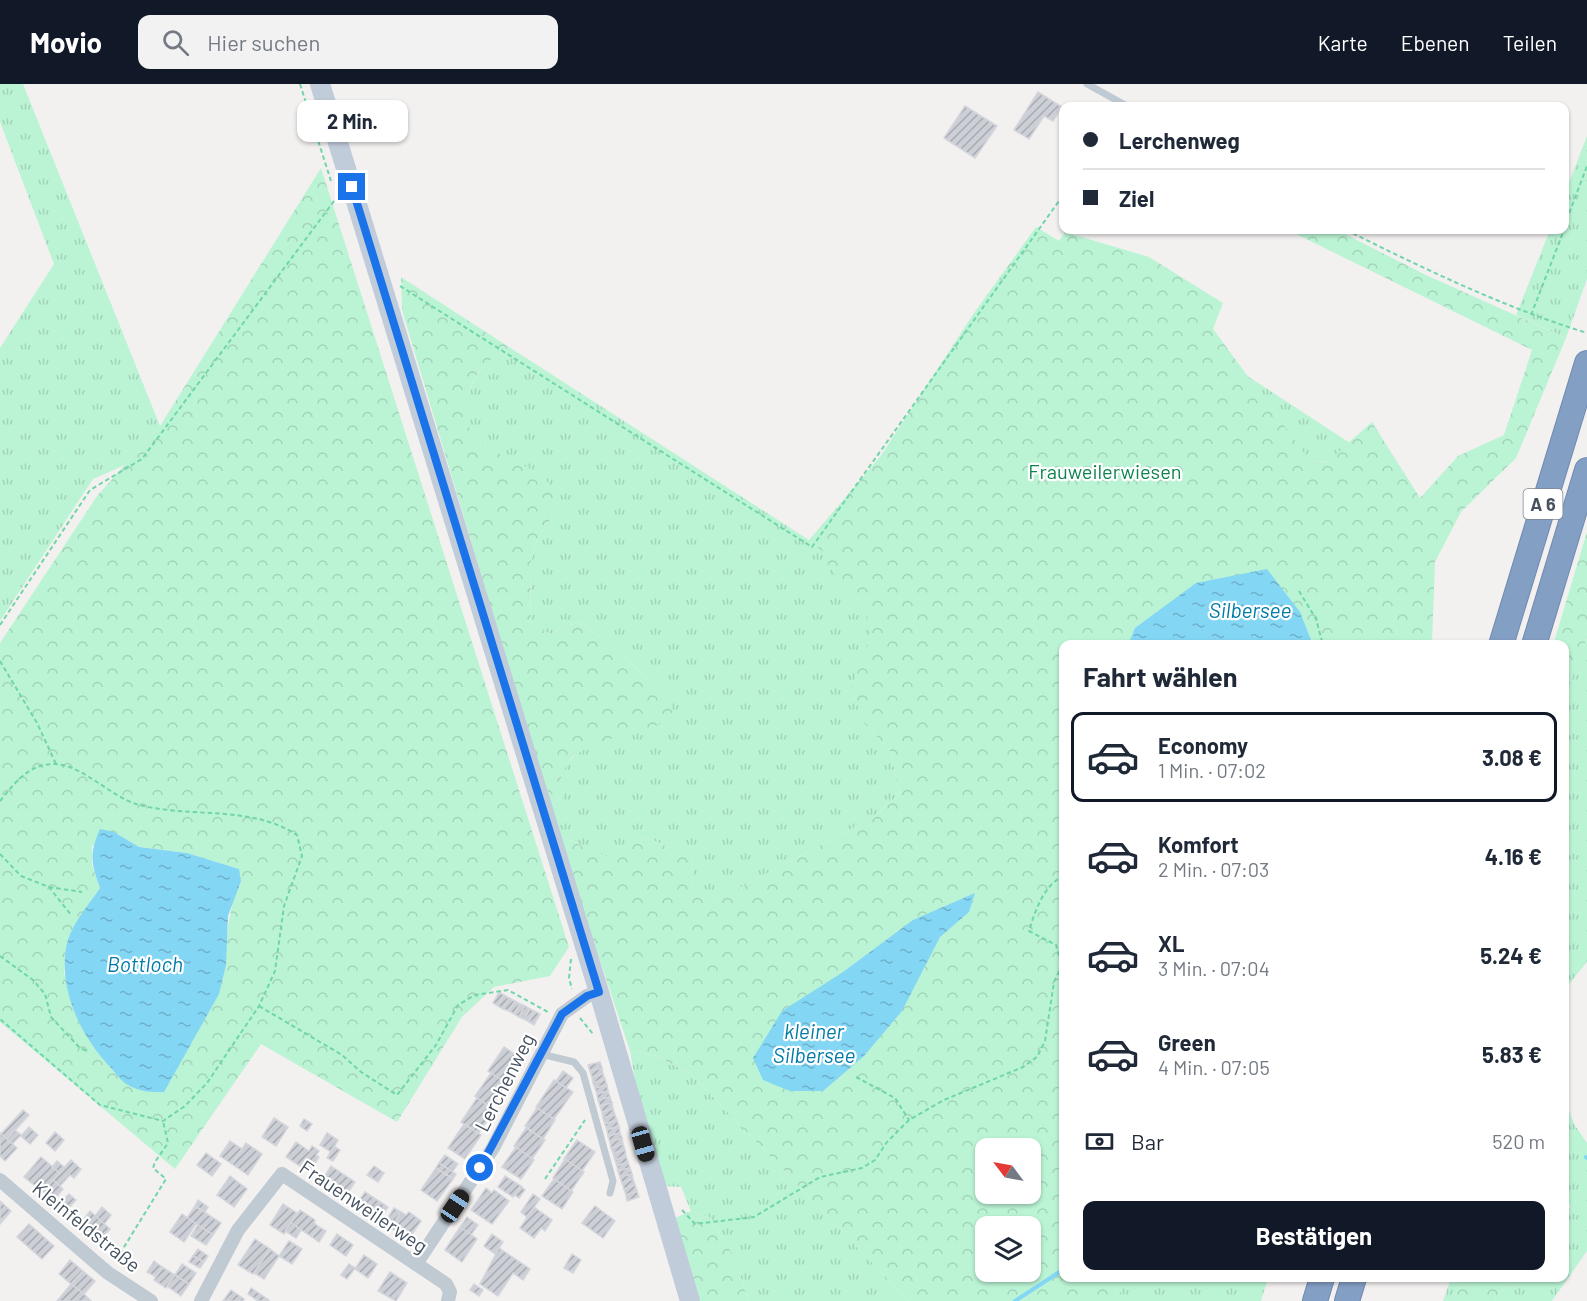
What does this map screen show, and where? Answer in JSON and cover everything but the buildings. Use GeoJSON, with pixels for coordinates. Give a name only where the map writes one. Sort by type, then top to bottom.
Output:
{"type":"FeatureCollection","features":[{"type":"Feature","properties":{"kind":"highway","name":"A 6"},"geometry":{"type":"LineString","coordinates":[[1503,640],[1587,363]]}},
{"type":"Feature","properties":{"kind":"highway","name":"A 6"},"geometry":{"type":"LineString","coordinates":[[1536,640],[1587,470]]}},
{"type":"Feature","properties":{"kind":"highway"},"geometry":{"type":"LineString","coordinates":[[1315,1301],[1321,1282]]}},
{"type":"Feature","properties":{"kind":"highway"},"geometry":{"type":"LineString","coordinates":[[1347,1301],[1353,1282]]}},
{"type":"Feature","properties":{"kind":"main road"},"geometry":{"type":"LineString","coordinates":[[320,84],[345,191],[379,272],[599,992],[690,1301]]}},
{"type":"Feature","properties":{"kind":"street","name":"Lerchenweg"},"geometry":{"type":"LineString","coordinates":[[416,1264],[493,1148],[562,1014],[587,996],[599,992]]}},
{"type":"Feature","properties":{"kind":"street","name":"Frauenweilerweg"},"geometry":{"type":"LineString","coordinates":[[201,1301],[238,1230],[282,1174],[446,1284],[450,1292],[448,1301]]}},
{"type":"Feature","properties":{"kind":"street","name":"Kleinfeldstraße"},"geometry":{"type":"LineString","coordinates":[[0,1180],[108,1273],[151,1301]]}},
{"type":"Feature","properties":{"kind":"lane"},"geometry":{"type":"LineString","coordinates":[[1087,84],[1119,102]]}},
{"type":"Feature","properties":{"kind":"lane"},"geometry":{"type":"LineString","coordinates":[[541,1054],[574,1062],[583,1073],[613,1181],[610,1193]]}},
{"type":"Feature","properties":{"kind":"path"},"geometry":{"type":"LineString","coordinates":[[0,625],[90,490],[142,459],[345,191],[329,176],[300,84]]}},
{"type":"Feature","properties":{"kind":"path"},"geometry":{"type":"LineString","coordinates":[[1569,215],[1587,166]]}},
{"type":"Feature","properties":{"kind":"path"},"geometry":{"type":"LineString","coordinates":[[379,272],[812,547],[1059,201]]}},
{"type":"Feature","properties":{"kind":"path"},"geometry":{"type":"LineString","coordinates":[[1354,234],[1428,271],[1531,315],[1587,333]]}},
{"type":"Feature","properties":{"kind":"path"},"geometry":{"type":"LineString","coordinates":[[1531,315],[1562,234]]}},
{"type":"Feature","properties":{"kind":"path"},"geometry":{"type":"LineString","coordinates":[[1299,591],[1316,619],[1322,640]]}},
{"type":"Feature","properties":{"kind":"path"},"geometry":{"type":"LineString","coordinates":[[0,661],[37,723],[56,764]]}},
{"type":"Feature","properties":{"kind":"path"},"geometry":{"type":"LineString","coordinates":[[0,801],[25,772],[56,764],[85,775],[136,804],[259,818],[282,825],[297,835],[302,856],[284,906],[275,971],[259,1006],[207,1083],[185,1106],[163,1121],[100,1105],[0,1019]]}},
{"type":"Feature","properties":{"kind":"path"},"geometry":{"type":"LineString","coordinates":[[0,854],[21,876],[49,887],[82,892]]}},
{"type":"Feature","properties":{"kind":"path"},"geometry":{"type":"LineString","coordinates":[[1059,878],[1054,880],[1043,896],[1029,930],[1056,945],[1059,954]]}},
{"type":"Feature","properties":{"kind":"path"},"geometry":{"type":"LineString","coordinates":[[49,887],[71,915]]}},
{"type":"Feature","properties":{"kind":"path"},"geometry":{"type":"LineString","coordinates":[[0,956],[33,980],[45,994],[51,1017],[79,1047],[88,1052]]}},
{"type":"Feature","properties":{"kind":"path"},"geometry":{"type":"LineString","coordinates":[[679,1208],[695,1224],[754,1217],[820,1177],[868,1164],[909,1120],[944,1100],[1023,1067],[1037,1057],[1045,1041],[1054,982],[1059,970]]}},
{"type":"Feature","properties":{"kind":"path"},"geometry":{"type":"LineString","coordinates":[[259,1006],[342,1055],[361,1072],[397,1095],[436,1045],[458,1005],[475,995],[508,990],[547,1012],[562,1014]]}},
{"type":"Feature","properties":{"kind":"path"},"geometry":{"type":"LineString","coordinates":[[856,1077],[895,1098],[909,1120]]}},
{"type":"Feature","properties":{"kind":"path"},"geometry":{"type":"LineString","coordinates":[[545,1179],[594,1107]]}},
{"type":"Feature","properties":{"kind":"path"},"geometry":{"type":"LineString","coordinates":[[108,1273],[166,1179],[153,1168],[168,1143],[163,1121]]}},
{"type":"Feature","properties":{"kind":"green space"},"geometry":{"type":"Polygon","coordinates":[[[0,84],[23,84],[160,426],[125,465],[93,479],[0,621],[0,348],[54,264],[0,122],[0,84]]]}},
{"type":"Feature","properties":{"kind":"green space"},"geometry":{"type":"Polygon","coordinates":[[[1587,136],[1587,279],[1566,338],[1516,315],[1548,234],[1569,234],[1569,183],[1587,136]]]}},
{"type":"Feature","properties":{"kind":"green space"},"geometry":{"type":"Polygon","coordinates":[[[321,168],[569,947],[550,976],[494,987],[462,1017],[397,1122],[261,1044],[175,1169],[0,1022],[0,643],[97,496],[160,426],[321,168]],[[114,832],[92,846],[92,865],[100,888],[75,928],[68,948],[64,975],[227,938],[239,869],[187,853],[139,847],[114,832]]]}},
{"type":"Feature","properties":{"kind":"green space","name":"Frauweilerwiesen"},"geometry":{"type":"Polygon","coordinates":[[[1036,227],[1059,241],[1064,234],[1072,234],[1149,257],[1223,303],[1213,329],[1310,461],[1327,462],[1372,422],[1420,498],[1458,456],[1504,435],[1532,350],[1296,234],[1345,234],[1426,275],[1566,338],[1516,458],[1461,512],[1435,562],[1432,640],[1059,640],[1059,1282],[1127,1282],[1115,1301],[909,1301],[691,1074],[657,1056],[630,1051],[558,833],[585,848],[607,856],[645,837],[692,857],[693,893],[711,903],[874,817],[900,794],[890,750],[863,722],[852,687],[871,633],[864,610],[826,562],[829,557],[809,540],[880,457],[974,313],[1036,227]]]}},
{"type":"Feature","properties":{"kind":"green space"},"geometry":{"type":"Polygon","coordinates":[[[401,277],[509,347],[487,363],[478,373],[467,399],[465,414],[469,427],[476,437],[500,454],[539,474],[555,491],[555,512],[537,539],[530,566],[531,623],[542,631],[552,634],[564,626],[579,623],[605,640],[665,694],[673,712],[656,726],[596,743],[572,757],[561,775],[563,802],[546,790],[541,775],[402,310],[401,277]]]}},
{"type":"Feature","properties":{"kind":"green space"},"geometry":{"type":"Polygon","coordinates":[[[1200,345],[1373,458],[1351,462],[1283,461],[1200,345]]]}},
{"type":"Feature","properties":{"kind":"green space"},"geometry":{"type":"Polygon","coordinates":[[[509,347],[809,540],[896,612],[863,722],[890,750],[900,794],[874,817],[711,903],[693,893],[692,857],[645,837],[607,857],[558,833],[546,790],[562,801],[562,773],[578,753],[590,745],[616,735],[656,726],[665,694],[605,640],[579,623],[564,626],[552,634],[542,631],[531,623],[530,566],[537,539],[555,512],[541,476],[484,444],[467,427],[464,418],[468,395],[479,372],[488,362],[509,347]]]}},
{"type":"Feature","properties":{"kind":"green space"},"geometry":{"type":"Polygon","coordinates":[[[1587,532],[1587,638],[1569,686],[1569,640],[1555,640],[1587,532]]]}},
{"type":"Feature","properties":{"kind":"green space"},"geometry":{"type":"Polygon","coordinates":[[[1587,638],[1587,962],[1569,984],[1569,684],[1587,638]]]}},
{"type":"Feature","properties":{"kind":"green space"},"geometry":{"type":"Polygon","coordinates":[[[630,1051],[657,1056],[691,1074],[909,1301],[748,1301],[735,1258],[709,1217],[691,1211],[681,1187],[666,1186],[637,1091],[630,1051]]]}},
{"type":"Feature","properties":{"kind":"green space"},"geometry":{"type":"Polygon","coordinates":[[[1569,1111],[1574,1124],[1587,1143],[1587,1251],[1569,1277],[1569,1209],[1571,1206],[1569,1204],[1569,1111]]]}},
{"type":"Feature","properties":{"kind":"green space"},"geometry":{"type":"Polygon","coordinates":[[[691,1211],[709,1217],[735,1258],[748,1301],[700,1301],[675,1218],[691,1211]]]}},
{"type":"Feature","properties":{"kind":"green space"},"geometry":{"type":"Polygon","coordinates":[[[1122,1282],[1267,1282],[1261,1301],[1111,1301],[1122,1282]]]}},
{"type":"Feature","properties":{"kind":"green space"},"geometry":{"type":"Polygon","coordinates":[[[1450,1282],[1460,1282],[1453,1301],[1443,1301],[1450,1282]]]}},
{"type":"Feature","properties":{"kind":"green space"},"geometry":{"type":"Polygon","coordinates":[[[1460,1282],[1509,1282],[1494,1301],[1453,1301],[1460,1282]]]}},
{"type":"Feature","properties":{"kind":"green space"},"geometry":{"type":"Polygon","coordinates":[[[1509,1282],[1565,1282],[1552,1301],[1494,1301],[1509,1282]]]}},
{"type":"Feature","properties":{"kind":"water","name":"Silbersee"},"geometry":{"type":"Polygon","coordinates":[[[1267,569],[1300,612],[1311,640],[1130,640],[1135,628],[1196,583],[1267,569]]]}},
{"type":"Feature","properties":{"kind":"water","name":"Bottloch"},"geometry":{"type":"Polygon","coordinates":[[[100,829],[114,832],[139,847],[187,853],[239,869],[241,881],[228,916],[226,965],[219,994],[164,1092],[150,1092],[126,1084],[101,1057],[75,1014],[66,982],[65,965],[68,940],[75,924],[100,888],[92,858],[100,829]]]}},
{"type":"Feature","properties":{"kind":"water","name":"kleiner Silbersee"},"geometry":{"type":"Polygon","coordinates":[[[975,893],[969,912],[940,937],[902,1011],[864,1056],[823,1091],[790,1091],[763,1080],[753,1058],[782,1011],[843,972],[913,920],[975,893]]]}},
{"type":"Feature","properties":{"kind":"waterway"},"geometry":{"type":"LineString","coordinates":[[1015,1301],[1059,1272]]}},
{"type":"Feature","properties":{"kind":"route"},"geometry":{"type":"LineString","coordinates":[[352,187],[599,992],[587,996],[562,1014],[493,1148],[480,1168]]}}]}
